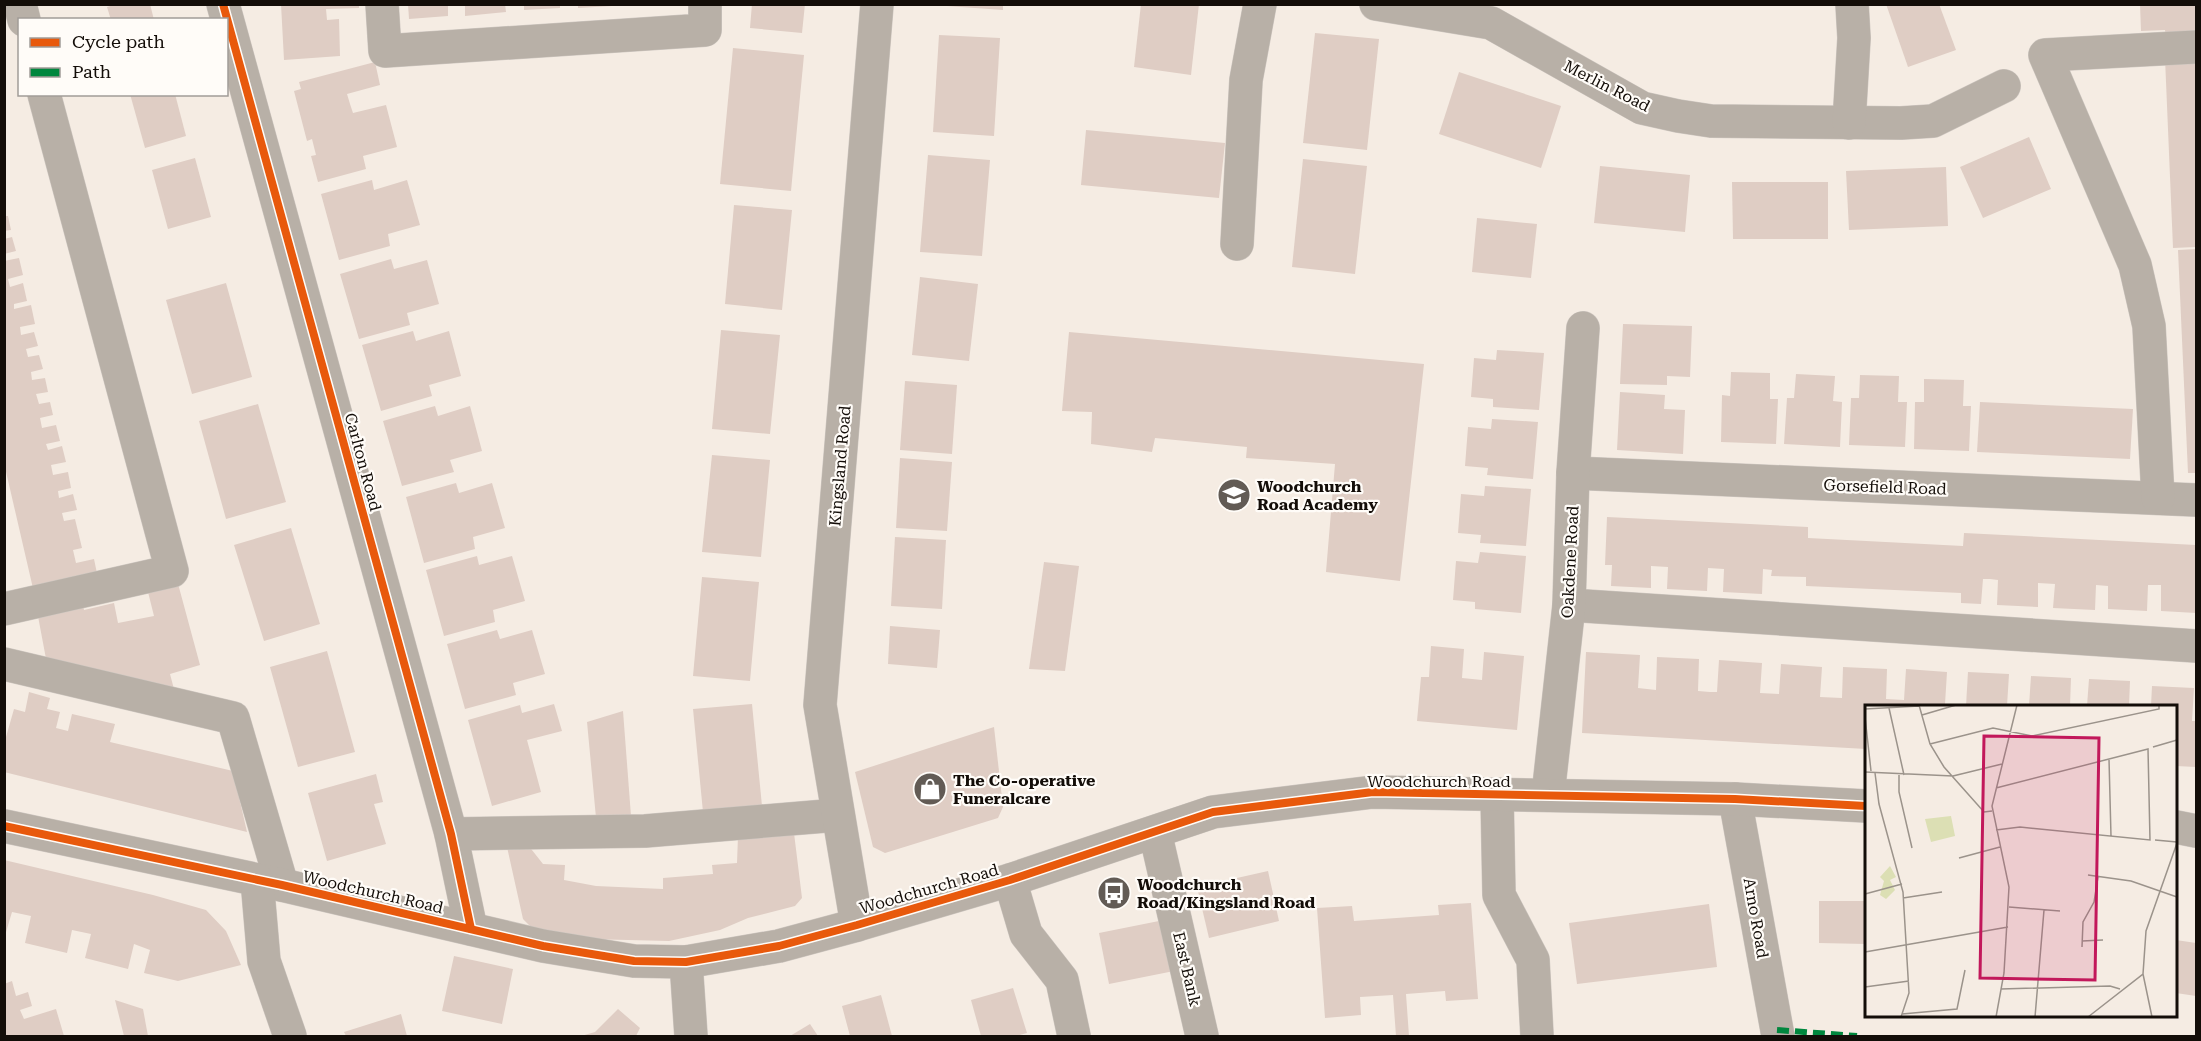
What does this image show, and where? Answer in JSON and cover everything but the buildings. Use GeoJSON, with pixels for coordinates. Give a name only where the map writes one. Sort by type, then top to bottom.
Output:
{"type":"FeatureCollection","features":[{"type":"Feature","properties":{"kind":"street"},"geometry":{"type":"LineString","coordinates":[[382,4],[385,51],[705,30],[705,4]]}},
{"type":"Feature","properties":{"kind":"street","name":"Kingsland Road"},"geometry":{"type":"LineString","coordinates":[[856,925],[820,705],[878,4]]}},
{"type":"Feature","properties":{"kind":"street"},"geometry":{"type":"LineString","coordinates":[[1237,244],[1246,81],[1260,4]]}},
{"type":"Feature","properties":{"kind":"street","name":"Merlin Road"},"geometry":{"type":"LineString","coordinates":[[1376,4],[1491,23],[1642,108],[1710,121],[1849,123],[1933,121],[2004,87]]}},
{"type":"Feature","properties":{"kind":"street"},"geometry":{"type":"LineString","coordinates":[[1849,123],[1854,38],[1852,4]]}},
{"type":"Feature","properties":{"kind":"street","name":"Carlton Road"},"geometry":{"type":"LineString","coordinates":[[228,22],[451,834],[471,929]]}},
{"type":"Feature","properties":{"kind":"street"},"geometry":{"type":"LineString","coordinates":[[2158,498],[2149,326],[2135,265],[2045,55],[2196,47]]}},
{"type":"Feature","properties":{"kind":"street"},"geometry":{"type":"LineString","coordinates":[[4,609],[172,572],[45,96]]}},
{"type":"Feature","properties":{"kind":"street","name":"Oakdene Road"},"geometry":{"type":"LineString","coordinates":[[1548,795],[1569,605],[1583,328]]}},
{"type":"Feature","properties":{"kind":"street","name":"Gorsefield Road"},"geometry":{"type":"LineString","coordinates":[[1574,473],[2196,500]]}},
{"type":"Feature","properties":{"kind":"street"},"geometry":{"type":"LineString","coordinates":[[1569,605],[2196,646]]}},
{"type":"Feature","properties":{"kind":"street"},"geometry":{"type":"LineString","coordinates":[[4,664],[233,718],[270,882],[264,961],[290,1036]]}},
{"type":"Feature","properties":{"kind":"street","name":"Woodchurch Road"},"geometry":{"type":"LineString","coordinates":[[4,826],[270,882],[543,946],[634,961],[686,962],[779,946],[856,925],[1010,880],[1214,812],[1373,792],[1735,799],[1865,806]]}},
{"type":"Feature","properties":{"kind":"street"},"geometry":{"type":"LineString","coordinates":[[1497,794],[1499,895],[1533,960],[1537,1036]]}},
{"type":"Feature","properties":{"kind":"street","name":"Arno Road"},"geometry":{"type":"LineString","coordinates":[[1735,799],[1778,1036]]}},
{"type":"Feature","properties":{"kind":"street"},"geometry":{"type":"LineString","coordinates":[[451,834],[645,831],[838,815]]}},
{"type":"Feature","properties":{"kind":"street"},"geometry":{"type":"LineString","coordinates":[[2177,827],[2196,831]]}},
{"type":"Feature","properties":{"kind":"street","name":"East Bank"},"geometry":{"type":"LineString","coordinates":[[1155,832],[1202,1036]]}},
{"type":"Feature","properties":{"kind":"street"},"geometry":{"type":"LineString","coordinates":[[1010,880],[1026,934],[1062,980],[1074,1036]]}},
{"type":"Feature","properties":{"kind":"street"},"geometry":{"type":"LineString","coordinates":[[686,962],[691,1036]]}},
{"type":"Feature","properties":{"kind":"marked path"},"geometry":{"type":"LineString","coordinates":[[1777,1030],[1857,1036]]}},
{"type":"Feature","properties":{"kind":"cycle path"},"geometry":{"type":"LineString","coordinates":[[223,4],[227,18]]}},
{"type":"Feature","properties":{"kind":"cycle path"},"geometry":{"type":"LineString","coordinates":[[228,22],[451,834],[471,929]]}},
{"type":"Feature","properties":{"kind":"cycle path"},"geometry":{"type":"LineString","coordinates":[[4,826],[282,885],[543,946],[634,961],[686,962],[779,946],[857,925],[1010,880],[1213,812],[1373,792],[1735,799],[1865,806]]}},
{"type":"Feature","properties":{"kind":"place","name":"Woodchurch Road Academy"},"geometry":{"type":"Point","coordinates":[1234,495]}},
{"type":"Feature","properties":{"kind":"place","name":"The Co-operative Funeralcare"},"geometry":{"type":"Point","coordinates":[930,789]}},
{"type":"Feature","properties":{"kind":"place","name":"Woodchurch Road/Kingsland Road"},"geometry":{"type":"Point","coordinates":[1114,893]}}]}
